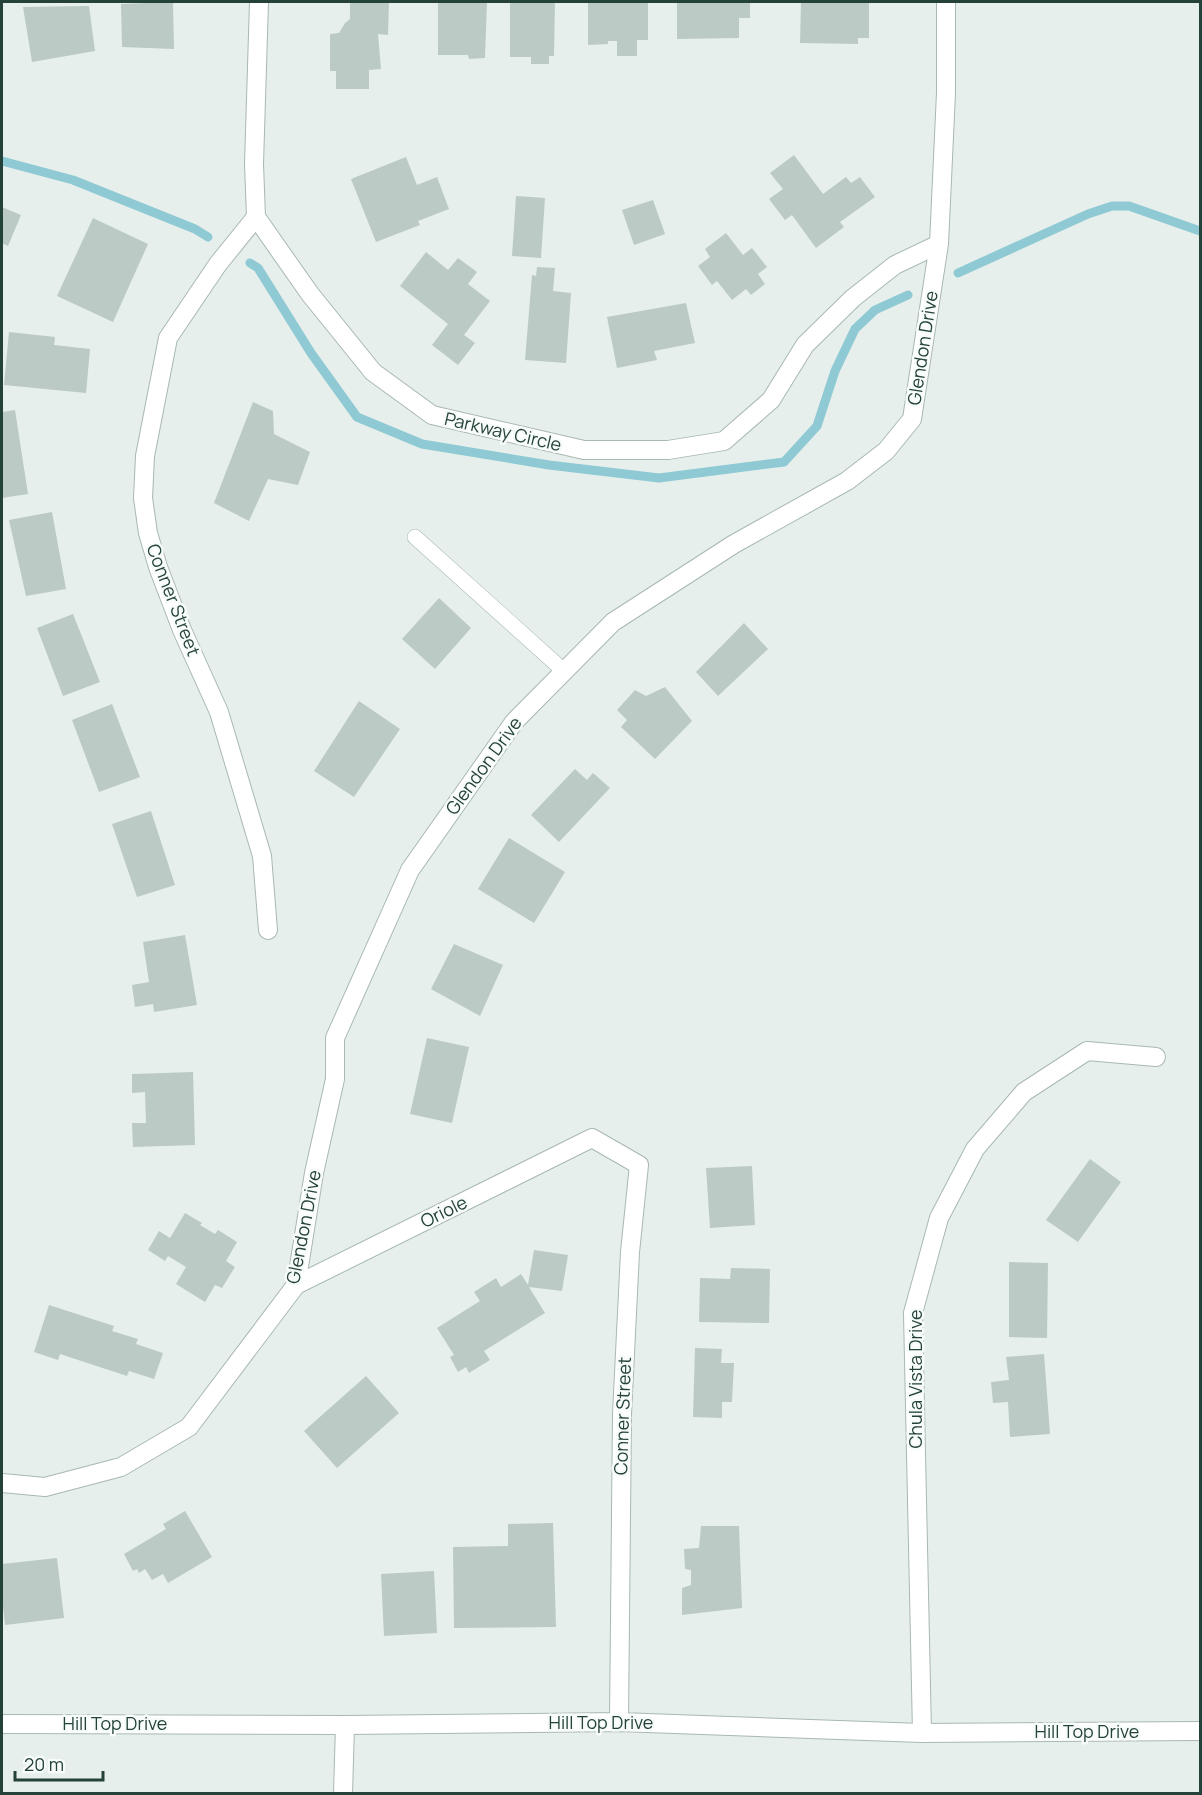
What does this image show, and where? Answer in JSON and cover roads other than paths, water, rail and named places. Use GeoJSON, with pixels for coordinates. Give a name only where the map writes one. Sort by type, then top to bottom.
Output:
{"type":"FeatureCollection","features":[{"type":"Feature","properties":{"kind":"street"},"geometry":{"type":"LineString","coordinates":[[256,217],[254,164],[259,2]]}},
{"type":"Feature","properties":{"kind":"street","name":"Glendon Drive"},"geometry":{"type":"LineString","coordinates":[[2,1483],[45,1487],[121,1467],[189,1427],[296,1285],[314,1173],[335,1079],[335,1038],[410,870],[514,722],[612,622],[734,544],[847,480],[886,451],[912,419],[939,244],[946,93],[946,2]]}},
{"type":"Feature","properties":{"kind":"street","name":"Parkway Circle"},"geometry":{"type":"LineString","coordinates":[[256,217],[310,294],[373,372],[432,415],[584,450],[668,450],[724,441],[771,400],[805,345],[853,298],[895,265],[939,244]]}},
{"type":"Feature","properties":{"kind":"street","name":"Conner Street"},"geometry":{"type":"LineString","coordinates":[[256,217],[218,264],[168,338],[145,456],[143,498],[148,533],[158,567],[182,630],[219,712],[262,856],[268,930]]}},
{"type":"Feature","properties":{"kind":"street","name":"Chula Vista Drive"},"geometry":{"type":"LineString","coordinates":[[922,1733],[913,1313],[939,1218],[975,1149],[1024,1092],[1087,1051],[1156,1057]]}},
{"type":"Feature","properties":{"kind":"street","name":"Conner Street"},"geometry":{"type":"LineString","coordinates":[[592,1138],[639,1165],[630,1252],[622,1414],[619,1722]]}},
{"type":"Feature","properties":{"kind":"street","name":"Oriole"},"geometry":{"type":"LineString","coordinates":[[296,1285],[592,1138]]}},
{"type":"Feature","properties":{"kind":"street","name":"Hill Top Drive"},"geometry":{"type":"LineString","coordinates":[[2,1724],[345,1725],[619,1722],[922,1733],[1200,1731]]}},
{"type":"Feature","properties":{"kind":"street"},"geometry":{"type":"LineString","coordinates":[[343,1794],[345,1725]]}},
{"type":"Feature","properties":{"kind":"lane"},"geometry":{"type":"LineString","coordinates":[[415,537],[564,671]]}},
{"type":"Feature","properties":{"kind":"waterway"},"geometry":{"type":"LineString","coordinates":[[2,161],[73,180],[195,229],[208,237]]}},
{"type":"Feature","properties":{"kind":"waterway"},"geometry":{"type":"LineString","coordinates":[[958,273],[1088,214],[1112,206],[1129,206],[1200,231]]}},
{"type":"Feature","properties":{"kind":"waterway"},"geometry":{"type":"LineString","coordinates":[[250,263],[258,268],[311,353],[357,417],[422,444],[549,465],[659,478],[784,462],[817,426],[835,371],[855,329],[875,310],[908,295]]}}]}
